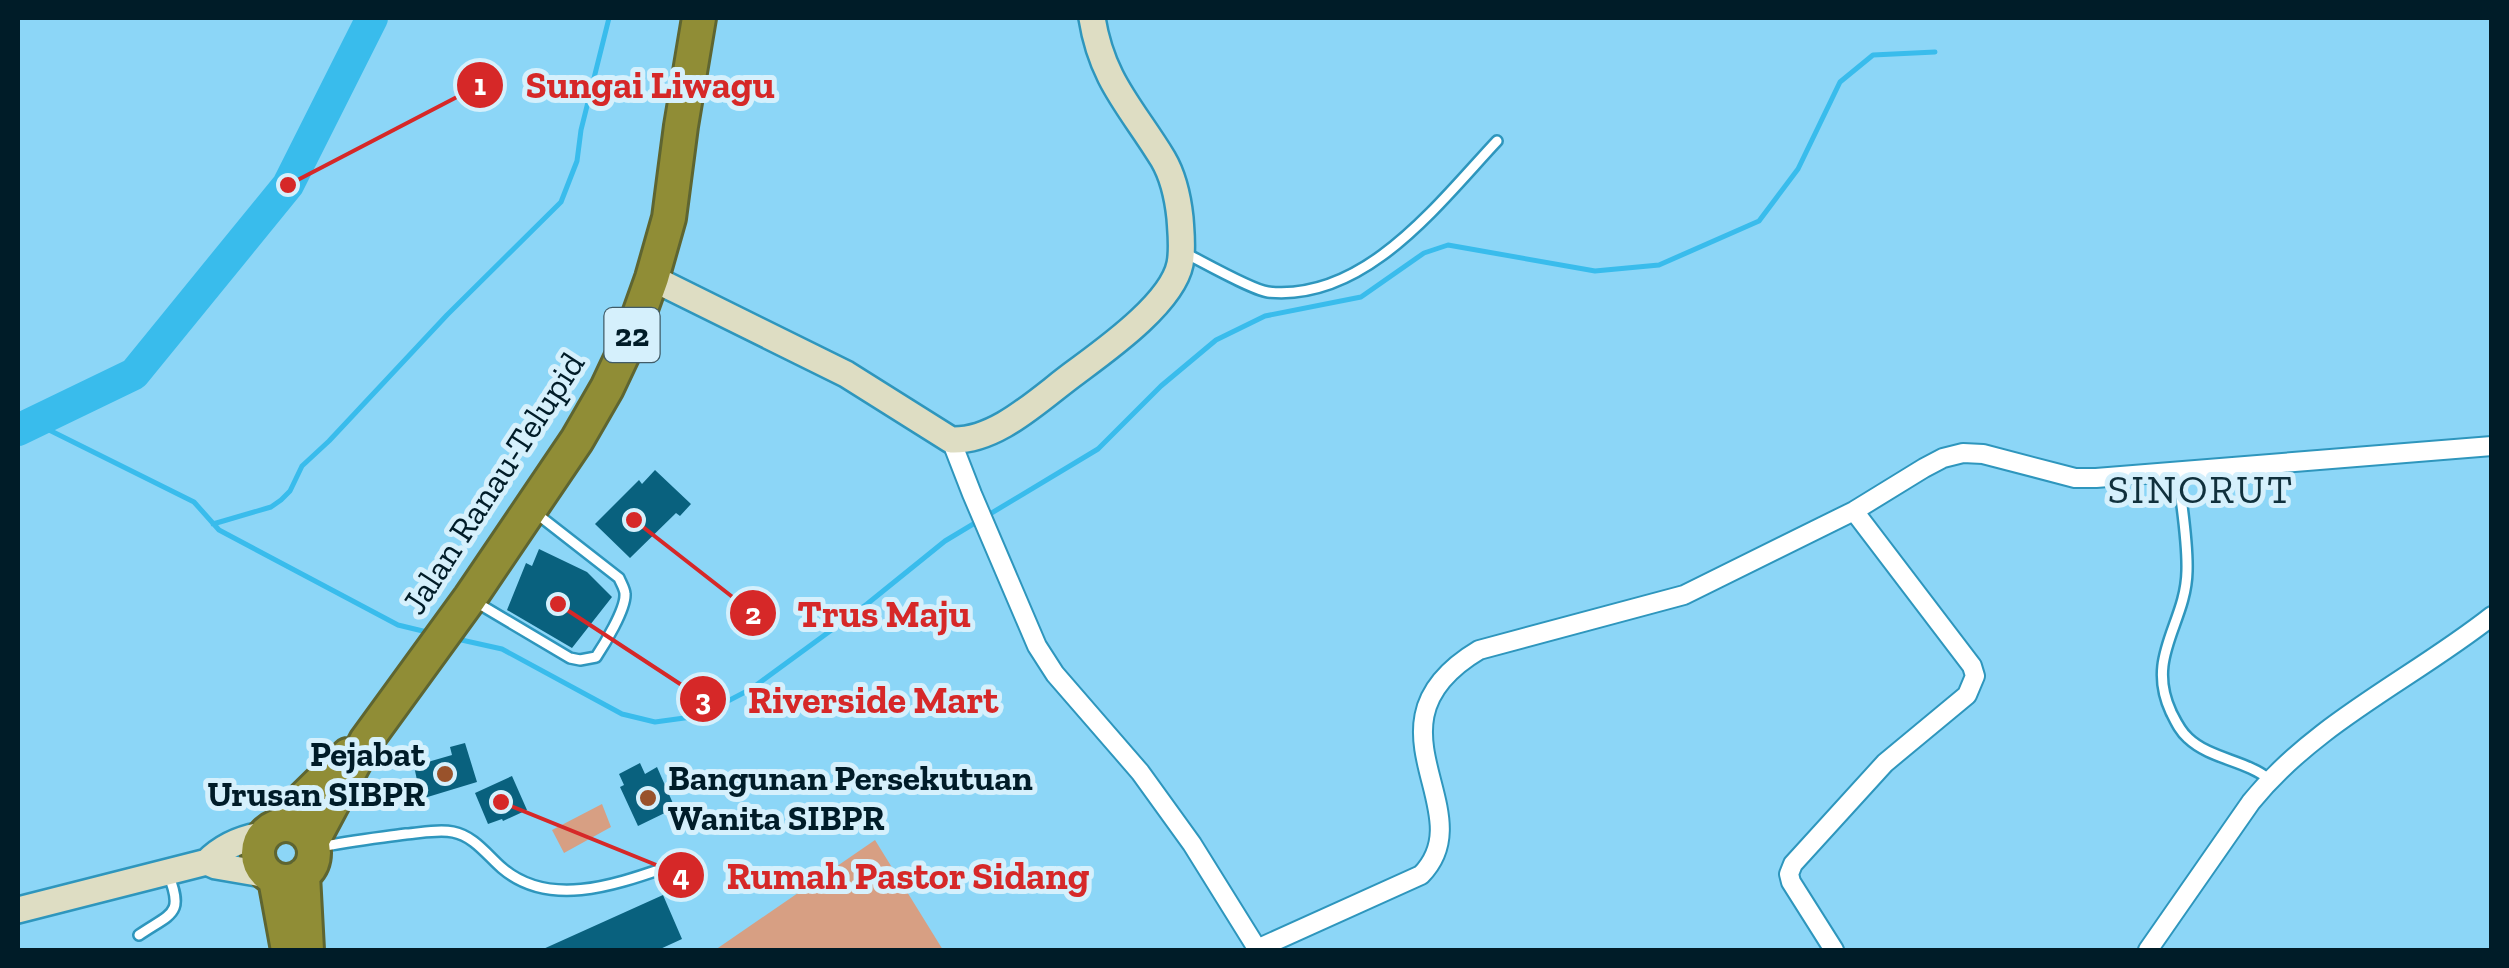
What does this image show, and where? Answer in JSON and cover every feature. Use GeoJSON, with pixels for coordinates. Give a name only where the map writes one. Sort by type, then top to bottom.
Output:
{"type":"FeatureCollection","features":[{"type":"Feature","properties":{"kind":"highway","name":"Jalan Ranau-Telupid"},"geometry":{"type":"LineString","coordinates":[[294,864],[366,741],[465,605],[577,440],[631,337],[669,218],[699,18]]}},
{"type":"Feature","properties":{"kind":"highway","name":"Jalan Ranau-Telupid"},"geometry":{"type":"LineString","coordinates":[[273,830],[366,741]]}},
{"type":"Feature","properties":{"kind":"highway"},"geometry":{"type":"LineString","coordinates":[[288,950],[294,864],[303,830],[290,824],[273,830],[260,842],[258,856],[263,870],[294,864]]}},
{"type":"Feature","properties":{"kind":"highway"},"geometry":{"type":"LineString","coordinates":[[294,864],[306,950]]}},
{"type":"Feature","properties":{"kind":"street"},"geometry":{"type":"LineString","coordinates":[[652,278],[846,374],[952,440],[970,441],[997,430],[1130,331],[1172,285],[1180,266],[1178,204],[1166,164],[1117,92],[1096,46],[1092,18]]}},
{"type":"Feature","properties":{"kind":"street"},"geometry":{"type":"LineString","coordinates":[[952,440],[1037,646],[1055,674],[1168,810],[1258,950],[1422,875],[1434,862],[1442,830],[1422,743],[1422,722],[1442,678],[1459,662],[1479,650],[1684,595],[1854,511],[1943,458],[1983,454],[2075,478],[2096,478],[2492,446]]}},
{"type":"Feature","properties":{"kind":"street"},"geometry":{"type":"LineString","coordinates":[[1834,950],[1790,882],[1793,864],[1885,764],[1967,695],[1975,676],[1972,666],[1854,511]]}},
{"type":"Feature","properties":{"kind":"street"},"geometry":{"type":"LineString","coordinates":[[2148,950],[2270,779],[2322,733],[2492,616]]}},
{"type":"Feature","properties":{"kind":"street"},"geometry":{"type":"LineString","coordinates":[[18,910],[206,862],[232,844],[273,830]]}},
{"type":"Feature","properties":{"kind":"street"},"geometry":{"type":"LineString","coordinates":[[206,862],[216,866],[294,864]]}},
{"type":"Feature","properties":{"kind":"lane"},"geometry":{"type":"LineString","coordinates":[[1181,250],[1264,292],[1308,292],[1366,268],[1426,218],[1497,141]]}},
{"type":"Feature","properties":{"kind":"lane"},"geometry":{"type":"LineString","coordinates":[[2178,472],[2187,572],[2182,603],[2164,651],[2164,697],[2179,728],[2190,740],[2270,779]]}},
{"type":"Feature","properties":{"kind":"lane"},"geometry":{"type":"LineString","coordinates":[[465,605],[570,658],[596,657],[604,646],[625,600],[626,591],[619,578],[530,509]]}},
{"type":"Feature","properties":{"kind":"lane"},"geometry":{"type":"LineString","coordinates":[[294,864],[347,841],[452,832],[479,846],[517,878],[547,888],[572,891],[631,880],[673,866]]}},
{"type":"Feature","properties":{"kind":"lane"},"geometry":{"type":"LineString","coordinates":[[139,936],[175,908],[177,898],[167,872]]}},
{"type":"Feature","properties":{"kind":"shaded area"},"geometry":{"type":"Polygon","coordinates":[[[602,804],[611,827],[564,853],[552,830],[602,804]]]}},
{"type":"Feature","properties":{"kind":"shaded area"},"geometry":{"type":"Polygon","coordinates":[[[875,840],[943,950],[715,950],[875,840]]]}},
{"type":"Feature","properties":{"kind":"building"},"geometry":{"type":"Polygon","coordinates":[[[655,470],[691,504],[680,516],[676,513],[630,558],[595,524],[639,480],[642,484],[655,470]]]}},
{"type":"Feature","properties":{"kind":"building"},"geometry":{"type":"Polygon","coordinates":[[[539,549],[587,572],[612,597],[572,648],[507,610],[526,563],[532,566],[539,549]]]}},
{"type":"Feature","properties":{"kind":"building","name":"Pejabat Urusan SIBPR"},"geometry":{"type":"Polygon","coordinates":[[[465,743],[477,782],[421,799],[414,766],[452,755],[450,747],[465,743]]]}},
{"type":"Feature","properties":{"kind":"building","name":"Bangunan Persekutuan Wanita SIBPR"},"geometry":{"type":"Polygon","coordinates":[[[640,763],[645,774],[657,767],[675,808],[638,826],[620,787],[624,785],[619,774],[640,763]]]}},
{"type":"Feature","properties":{"kind":"building"},"geometry":{"type":"Polygon","coordinates":[[[512,776],[527,810],[488,824],[475,793],[512,776]]]}},
{"type":"Feature","properties":{"kind":"building"},"geometry":{"type":"Polygon","coordinates":[[[663,895],[682,939],[658,950],[541,950],[663,895]]]}},
{"type":"Feature","properties":{"kind":"waterway"},"geometry":{"type":"LineString","coordinates":[[18,430],[134,374],[288,185],[372,18]]}},
{"type":"Feature","properties":{"kind":"waterway"},"geometry":{"type":"LineString","coordinates":[[213,524],[271,507],[281,500],[302,466],[561,202],[577,161],[609,18]]}},
{"type":"Feature","properties":{"kind":"waterway"},"geometry":{"type":"LineString","coordinates":[[457,639],[502,649],[622,714],[655,722],[699,716],[751,689],[945,541],[1098,449],[1161,386],[1216,340],[1265,316],[1361,297],[1424,253],[1448,245],[1595,271],[1659,265],[1759,221],[1798,169],[1840,82],[1873,55],[1935,52]]}},
{"type":"Feature","properties":{"kind":"waterway"},"geometry":{"type":"LineString","coordinates":[[33,422],[194,502],[219,530],[398,625],[431,633]]}},
{"type":"Feature","properties":{"kind":"place","name":"Sungai Liwagu"},"geometry":{"type":"Point","coordinates":[288,185]}},
{"type":"Feature","properties":{"kind":"place","name":"Trus Maju"},"geometry":{"type":"Point","coordinates":[634,520]}},
{"type":"Feature","properties":{"kind":"place","name":"Riverside Mart"},"geometry":{"type":"Point","coordinates":[558,604]}},
{"type":"Feature","properties":{"kind":"place","name":"Pejabat Urusan SIBPR"},"geometry":{"type":"Point","coordinates":[445,774]}},
{"type":"Feature","properties":{"kind":"place","name":"Bangunan Persekutuan Wanita SIBPR"},"geometry":{"type":"Point","coordinates":[648,798]}},
{"type":"Feature","properties":{"kind":"place","name":"Rumah Pastor Sidang"},"geometry":{"type":"Point","coordinates":[501,802]}},
{"type":"Feature","properties":{"kind":"district","name":"SINORUT"},"geometry":{"type":"Point","coordinates":[2201,489]}}]}
